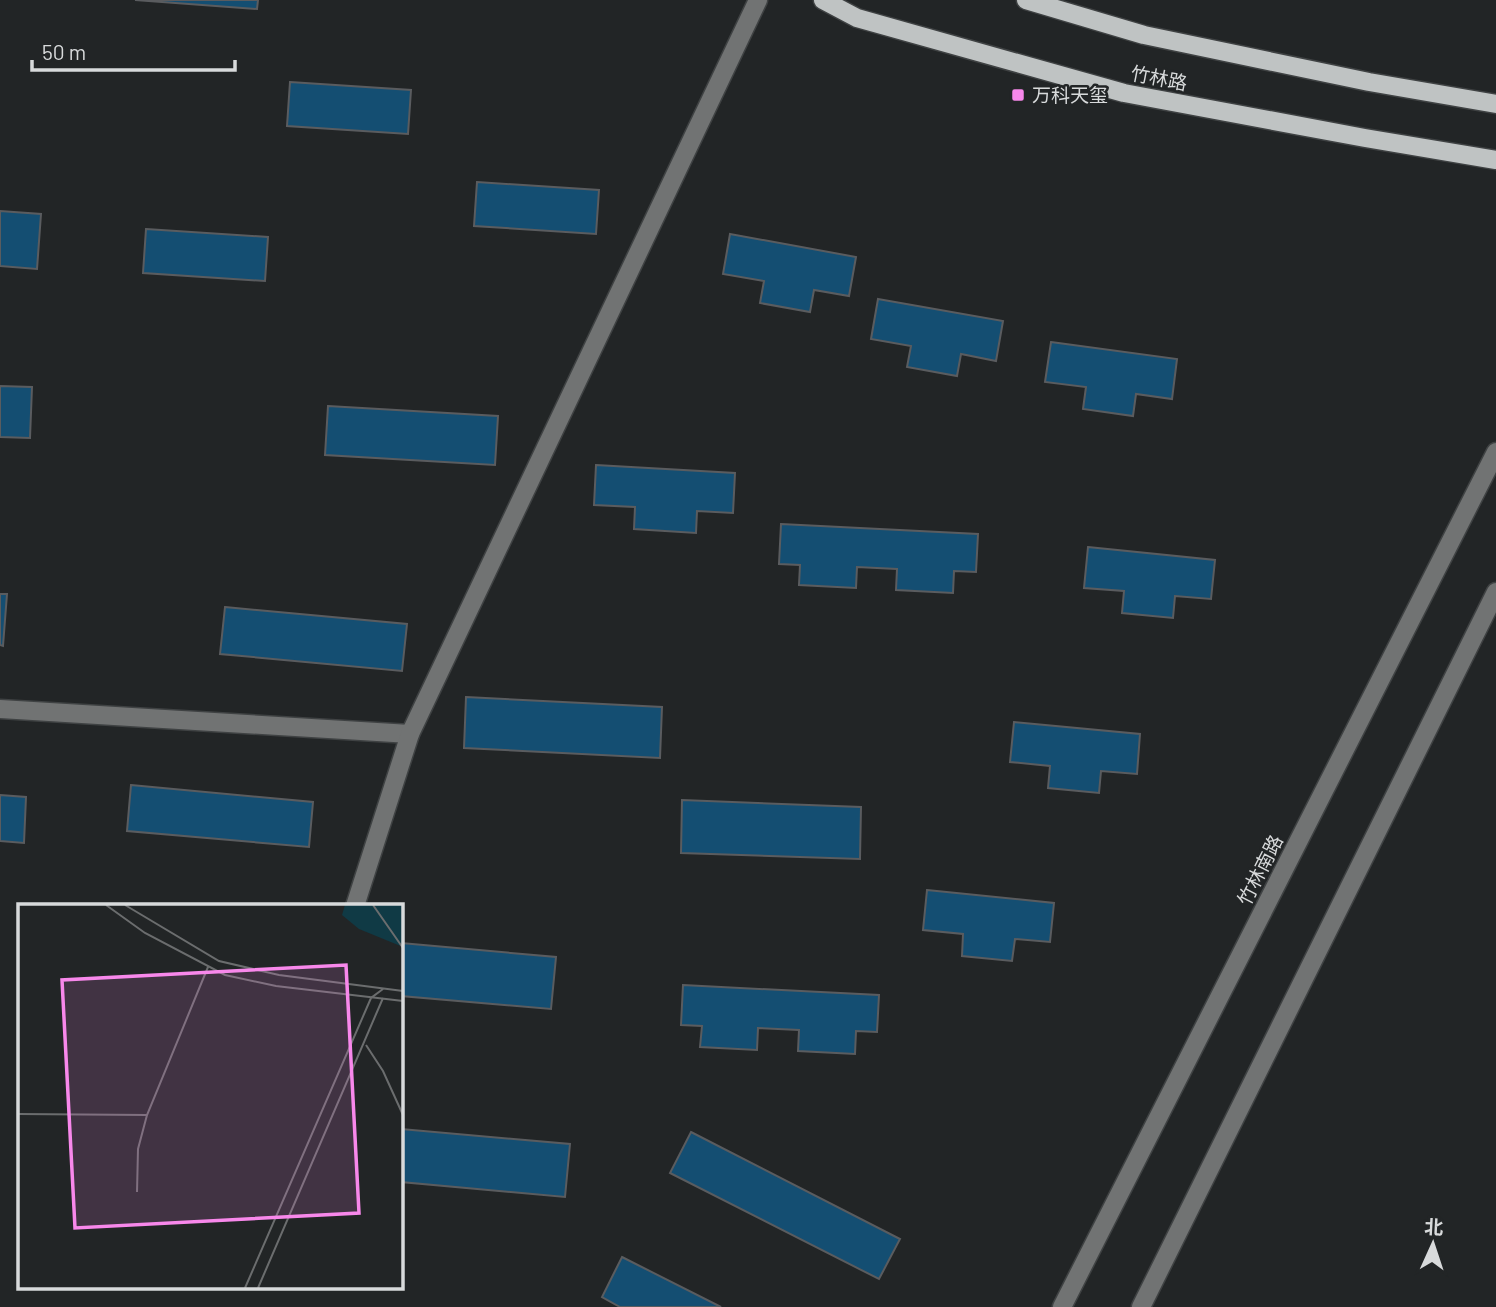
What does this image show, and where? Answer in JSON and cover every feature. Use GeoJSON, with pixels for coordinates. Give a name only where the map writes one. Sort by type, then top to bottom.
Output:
{"type":"FeatureCollection","features":[{"type":"Feature","properties":{"kind":"main road","name":"竹林路"},"geometry":{"type":"LineString","coordinates":[[823,0],[857,18],[1124,93],[1365,138],[1496,159]]}},
{"type":"Feature","properties":{"kind":"main road","name":"竹林路"},"geometry":{"type":"LineString","coordinates":[[1026,0],[1144,35],[1369,82],[1496,104]]}},
{"type":"Feature","properties":{"kind":"street"},"geometry":{"type":"LineString","coordinates":[[356,904],[410,734],[758,0]]}},
{"type":"Feature","properties":{"kind":"street","name":"竹林南路"},"geometry":{"type":"LineString","coordinates":[[1062,1307],[1496,453]]}},
{"type":"Feature","properties":{"kind":"street"},"geometry":{"type":"LineString","coordinates":[[1141,1307],[1496,592]]}},
{"type":"Feature","properties":{"kind":"street"},"geometry":{"type":"LineString","coordinates":[[0,709],[410,734]]}},
{"type":"Feature","properties":{"kind":"building"},"geometry":{"type":"Polygon","coordinates":[[[135,0],[258,0],[257,9],[135,0]]]}},
{"type":"Feature","properties":{"kind":"building"},"geometry":{"type":"Polygon","coordinates":[[[290,82],[411,90],[408,134],[287,126],[290,82]]]}},
{"type":"Feature","properties":{"kind":"building"},"geometry":{"type":"Polygon","coordinates":[[[477,182],[599,190],[596,234],[474,226],[477,182]]]}},
{"type":"Feature","properties":{"kind":"building"},"geometry":{"type":"Polygon","coordinates":[[[0,211],[41,214],[37,269],[0,266],[0,211]]]}},
{"type":"Feature","properties":{"kind":"building"},"geometry":{"type":"Polygon","coordinates":[[[146,229],[268,237],[265,281],[143,273],[146,229]]]}},
{"type":"Feature","properties":{"kind":"building"},"geometry":{"type":"Polygon","coordinates":[[[730,234],[856,257],[849,296],[814,290],[810,312],[760,303],[764,281],[723,274],[730,234]]]}},
{"type":"Feature","properties":{"kind":"building"},"geometry":{"type":"Polygon","coordinates":[[[878,299],[1003,321],[996,361],[961,354],[957,376],[907,367],[911,346],[871,339],[878,299]]]}},
{"type":"Feature","properties":{"kind":"building"},"geometry":{"type":"Polygon","coordinates":[[[1051,342],[1177,359],[1172,399],[1136,394],[1133,416],[1083,409],[1086,387],[1045,382],[1051,342]]]}},
{"type":"Feature","properties":{"kind":"building"},"geometry":{"type":"Polygon","coordinates":[[[0,386],[32,387],[30,438],[0,437],[0,386]]]}},
{"type":"Feature","properties":{"kind":"building"},"geometry":{"type":"Polygon","coordinates":[[[328,406],[498,416],[495,465],[325,455],[328,406]]]}},
{"type":"Feature","properties":{"kind":"building"},"geometry":{"type":"Polygon","coordinates":[[[596,465],[735,473],[733,513],[697,511],[696,533],[634,529],[635,507],[594,505],[596,465]]]}},
{"type":"Feature","properties":{"kind":"building"},"geometry":{"type":"Polygon","coordinates":[[[781,524],[978,534],[976,572],[954,571],[953,593],[896,590],[897,569],[857,567],[856,588],[799,585],[800,565],[779,564],[781,524]]]}},
{"type":"Feature","properties":{"kind":"building"},"geometry":{"type":"Polygon","coordinates":[[[1088,547],[1215,560],[1211,599],[1175,596],[1173,618],[1122,613],[1124,591],[1084,588],[1088,547]]]}},
{"type":"Feature","properties":{"kind":"building"},"geometry":{"type":"Polygon","coordinates":[[[0,594],[7,594],[3,646],[0,645],[0,594]]]}},
{"type":"Feature","properties":{"kind":"building"},"geometry":{"type":"Polygon","coordinates":[[[225,607],[407,624],[402,671],[220,654],[225,607]]]}},
{"type":"Feature","properties":{"kind":"building"},"geometry":{"type":"Polygon","coordinates":[[[466,697],[662,707],[660,758],[464,748],[466,697]]]}},
{"type":"Feature","properties":{"kind":"building"},"geometry":{"type":"Polygon","coordinates":[[[1014,722],[1140,734],[1137,774],[1101,771],[1099,793],[1048,788],[1050,766],[1010,762],[1014,722]]]}},
{"type":"Feature","properties":{"kind":"building"},"geometry":{"type":"Polygon","coordinates":[[[131,785],[313,802],[309,847],[127,831],[131,785]]]}},
{"type":"Feature","properties":{"kind":"building"},"geometry":{"type":"Polygon","coordinates":[[[0,795],[26,797],[24,843],[0,841],[0,795]]]}},
{"type":"Feature","properties":{"kind":"building"},"geometry":{"type":"Polygon","coordinates":[[[682,800],[861,807],[860,859],[681,853],[682,800]]]}},
{"type":"Feature","properties":{"kind":"building"},"geometry":{"type":"Polygon","coordinates":[[[927,890],[1054,903],[1050,942],[1015,939],[1012,961],[962,956],[963,934],[923,930],[927,890]]]}},
{"type":"Feature","properties":{"kind":"building"},"geometry":{"type":"Polygon","coordinates":[[[402,943],[556,957],[551,1009],[402,996],[402,943]]]}},
{"type":"Feature","properties":{"kind":"building"},"geometry":{"type":"Polygon","coordinates":[[[683,985],[879,995],[877,1032],[856,1031],[855,1054],[798,1051],[799,1030],[758,1028],[757,1050],[700,1047],[702,1026],[681,1025],[683,985]]]}},
{"type":"Feature","properties":{"kind":"building"},"geometry":{"type":"Polygon","coordinates":[[[402,1129],[570,1144],[565,1197],[402,1182],[402,1129]]]}},
{"type":"Feature","properties":{"kind":"building"},"geometry":{"type":"Polygon","coordinates":[[[691,1132],[900,1239],[879,1279],[670,1173],[691,1132]]]}},
{"type":"Feature","properties":{"kind":"building"},"geometry":{"type":"Polygon","coordinates":[[[622,1257],[721,1307],[620,1307],[602,1297],[622,1257]]]}},
{"type":"Feature","properties":{"kind":"place","name":"万科天玺"},"geometry":{"type":"Point","coordinates":[1018,95]}}]}
